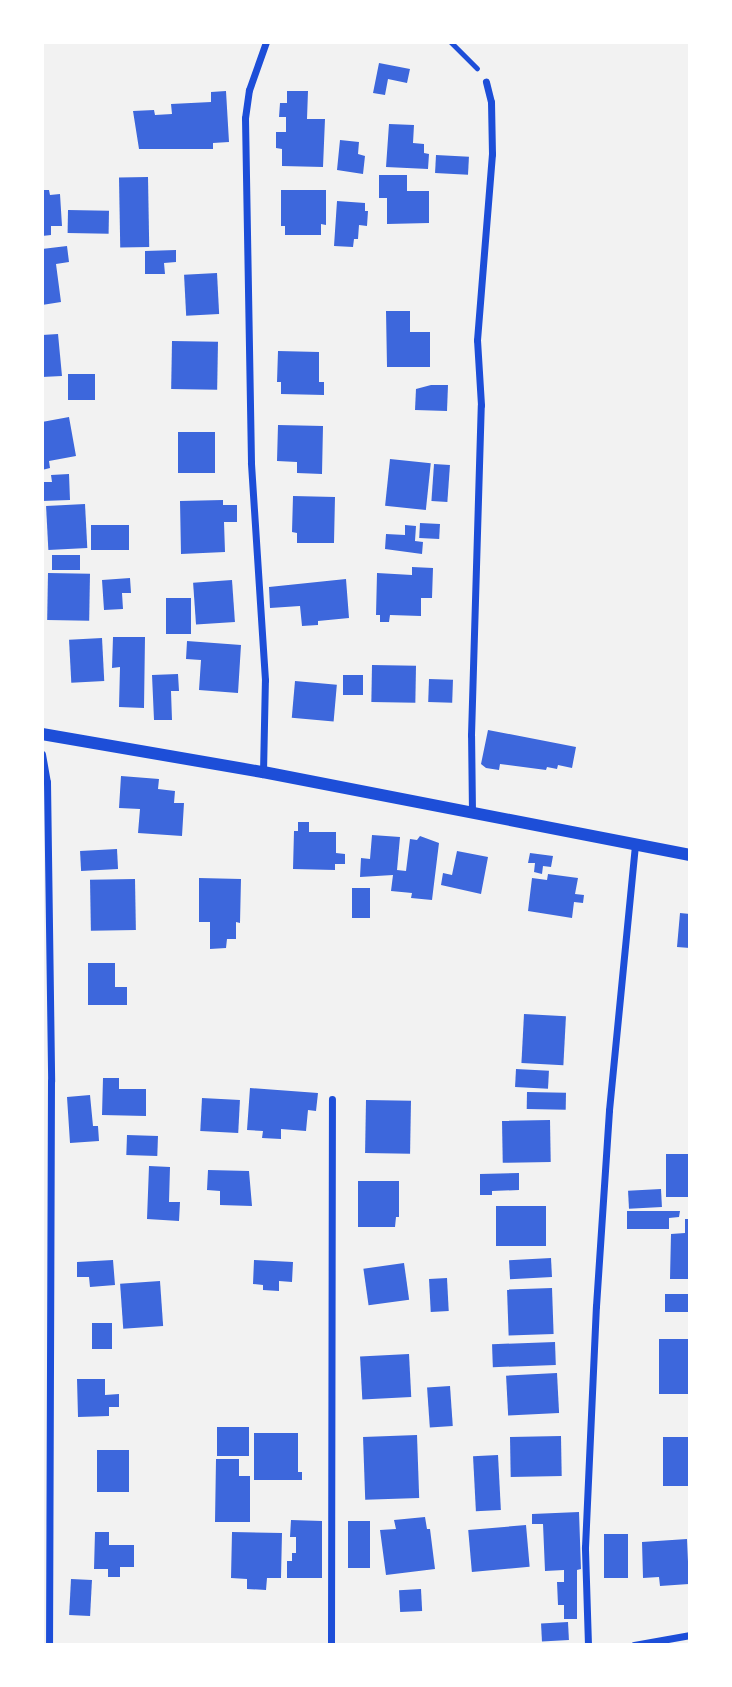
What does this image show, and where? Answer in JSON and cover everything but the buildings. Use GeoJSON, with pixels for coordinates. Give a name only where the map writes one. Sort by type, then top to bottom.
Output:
{"type":"FeatureCollection","features":[{"type":"Feature","properties":{"kind":"street"},"geometry":{"type":"LineString","coordinates":[[263,772],[265,680],[251,462],[245,118],[249,90],[266,42]]}},
{"type":"Feature","properties":{"kind":"street"},"geometry":{"type":"LineString","coordinates":[[472,812],[471,735],[481,405],[477,340],[492,154],[491,102],[486,82]]}},
{"type":"Feature","properties":{"kind":"street"},"geometry":{"type":"LineString","coordinates":[[42,734],[263,772],[690,855]]}},
{"type":"Feature","properties":{"kind":"street"},"geometry":{"type":"LineString","coordinates":[[42,754],[47,782],[51,1081],[45,1357],[49,1645]]}},
{"type":"Feature","properties":{"kind":"street"},"geometry":{"type":"LineString","coordinates":[[588,1645],[585,1548],[596,1306],[609,1110],[635,844]]}},
{"type":"Feature","properties":{"kind":"street"},"geometry":{"type":"LineString","coordinates":[[331,1645],[332,1099]]}},
{"type":"Feature","properties":{"kind":"street"},"geometry":{"type":"LineString","coordinates":[[634,1645],[690,1635]]}},
{"type":"Feature","properties":{"kind":"path"},"geometry":{"type":"LineString","coordinates":[[451,42],[472,60],[486,82]]}}]}
